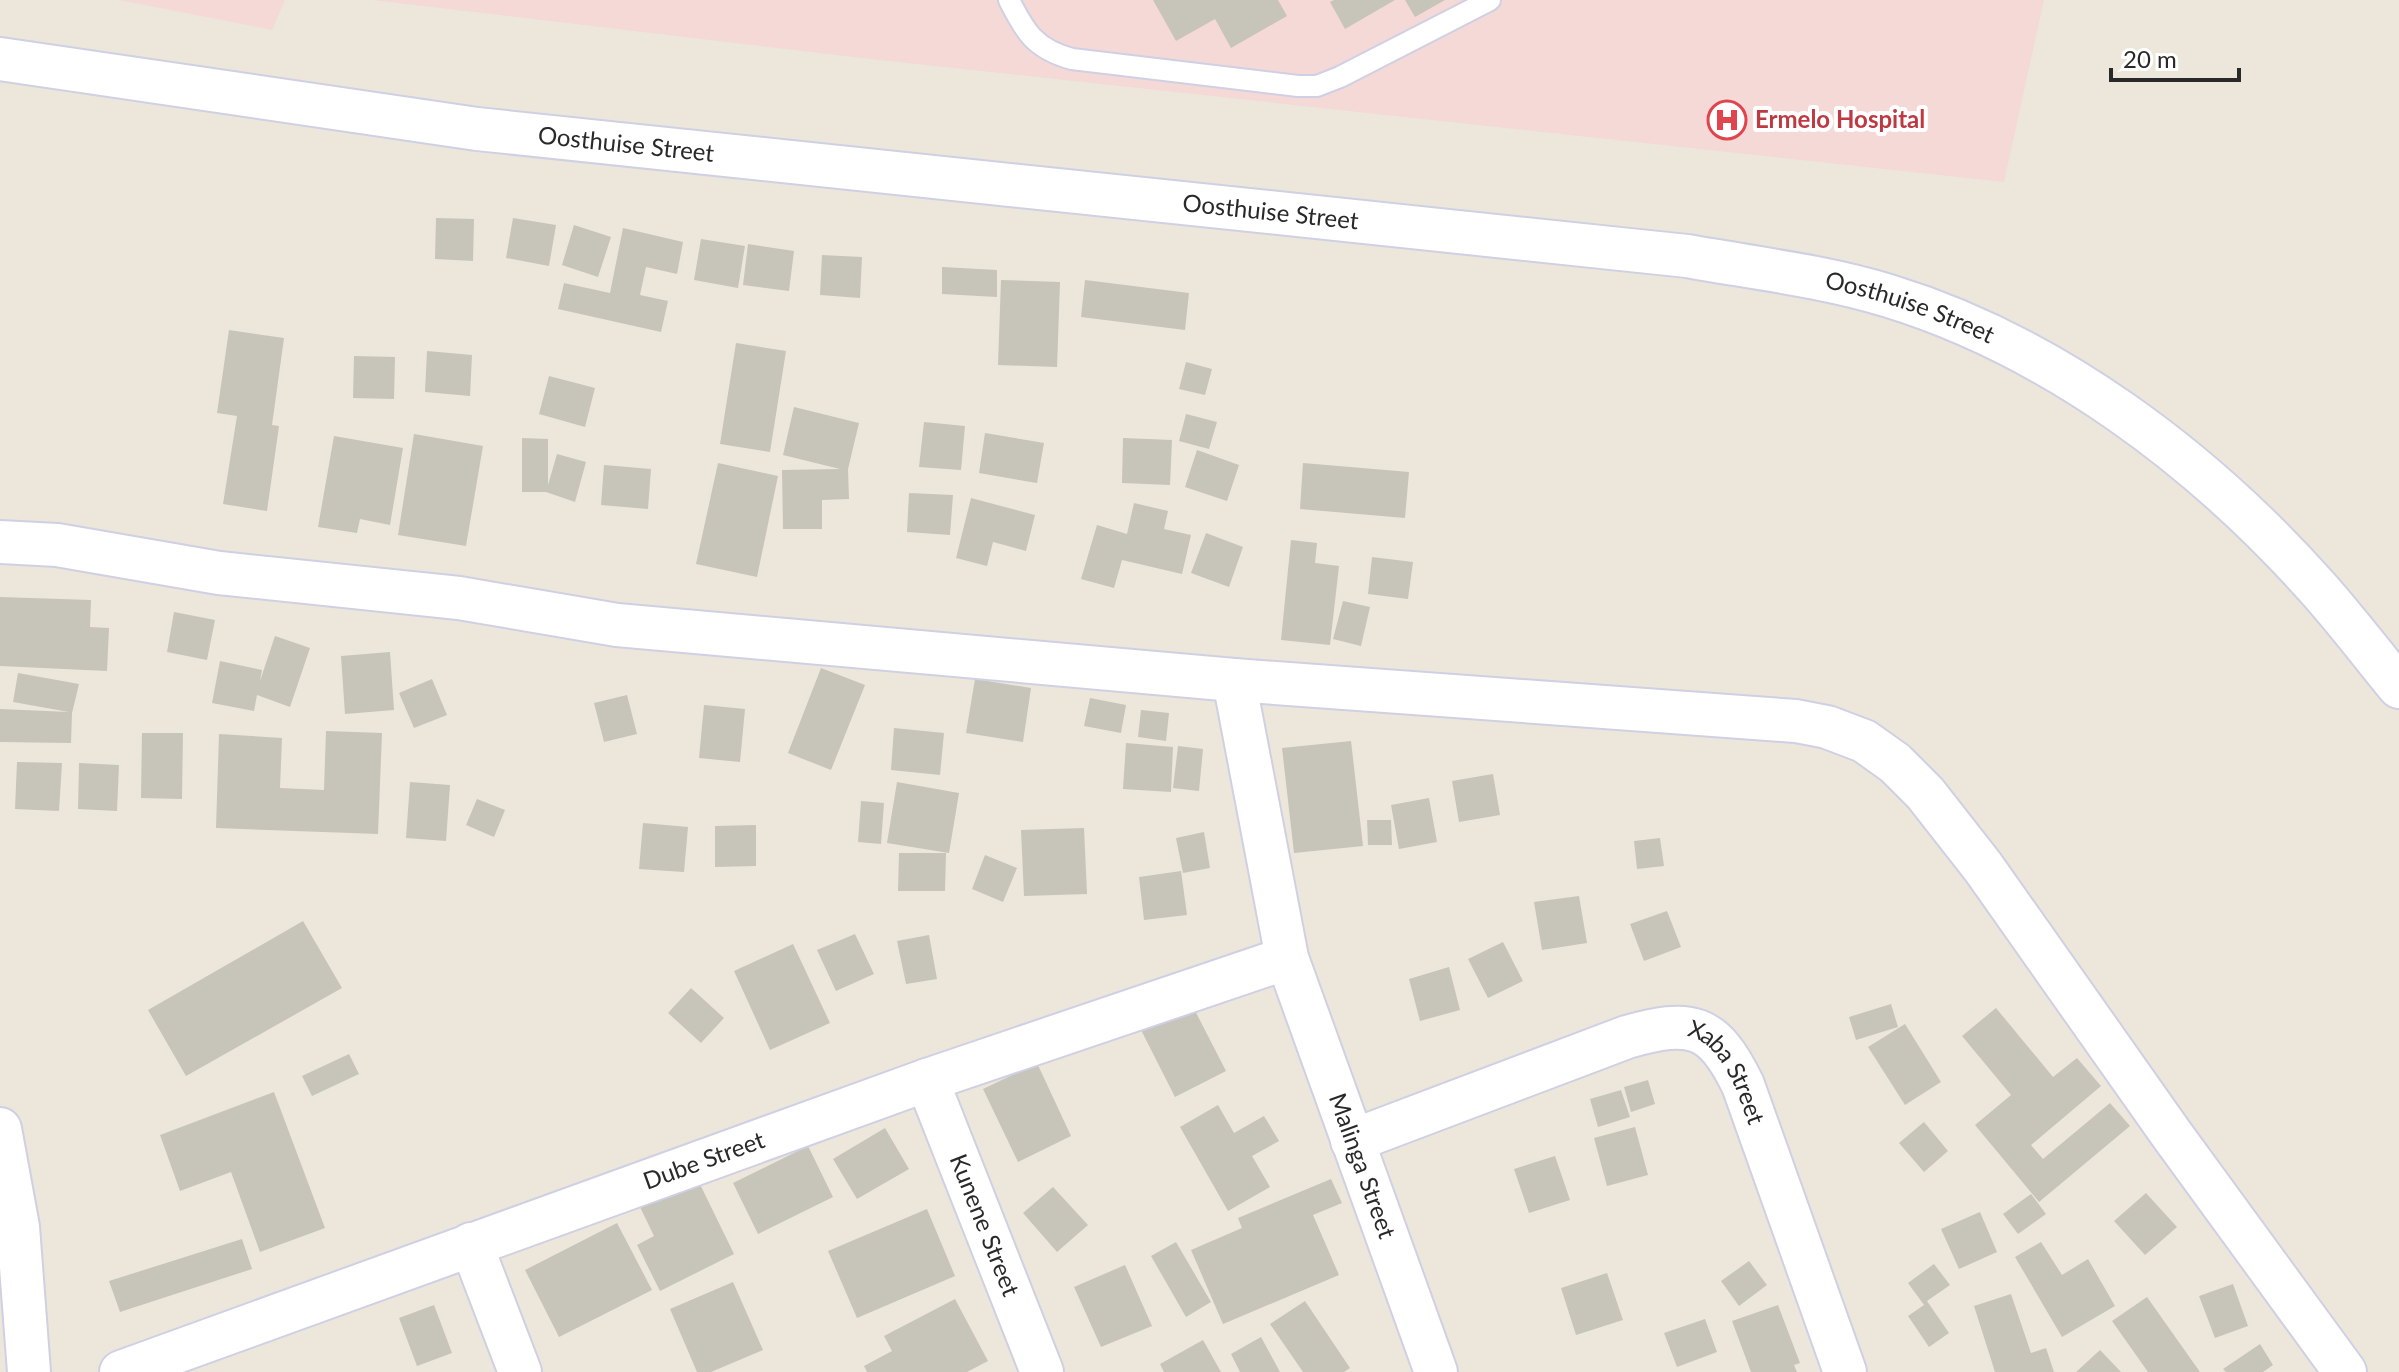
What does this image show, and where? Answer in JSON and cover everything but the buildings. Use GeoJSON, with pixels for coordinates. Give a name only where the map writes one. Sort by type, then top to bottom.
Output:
{"type":"FeatureCollection","features":[{"type":"Feature","properties":{"kind":"street","name":"Oosthuise Street"},"geometry":{"type":"LineString","coordinates":[[8,68],[477,129],[1687,256],[1888,295],[1962,322],[2039,361],[2146,428],[2232,501],[2304,573],[2399,687]]}},
{"type":"Feature","properties":{"kind":"street"},"geometry":{"type":"LineString","coordinates":[[0,542],[57,545],[219,573],[459,598],[617,625],[1234,680],[1796,721],[1827,727],[1864,741],[1895,763],[1925,793],[1983,867],[2335,1369]]}},
{"type":"Feature","properties":{"kind":"street","name":"Malinga Street"},"geometry":{"type":"LineString","coordinates":[[1234,680],[1287,958],[1436,1372]]}},
{"type":"Feature","properties":{"kind":"street","name":"Dube Street"},"geometry":{"type":"LineString","coordinates":[[121,1372],[927,1080],[1287,958]]}},
{"type":"Feature","properties":{"kind":"street","name":"Xaba Street"},"geometry":{"type":"LineString","coordinates":[[1352,1141],[1627,1037],[1680,1026],[1702,1032],[1720,1045],[1743,1085],[1845,1372]]}},
{"type":"Feature","properties":{"kind":"street","name":"Kunene Street"},"geometry":{"type":"LineString","coordinates":[[927,1080],[1042,1372]]}},
{"type":"Feature","properties":{"kind":"street"},"geometry":{"type":"LineString","coordinates":[[0,1129],[9,1230],[29,1372]]}},
{"type":"Feature","properties":{"kind":"street"},"geometry":{"type":"LineString","coordinates":[[471,1244],[520,1372]]}},
{"type":"Feature","properties":{"kind":"lane"},"geometry":{"type":"LineString","coordinates":[[1009,0],[1031,38],[1056,55],[1317,86],[1490,0]]}},
{"type":"Feature","properties":{"kind":"shaded area"},"geometry":{"type":"Polygon","coordinates":[[[119,0],[285,0],[272,30],[119,0]]]}},
{"type":"Feature","properties":{"kind":"shaded area","name":"Ermelo Hospital"},"geometry":{"type":"Polygon","coordinates":[[[372,0],[2044,0],[2004,182],[870,59],[372,0]]]}},
{"type":"Feature","properties":{"kind":"place","name":"Ermelo Hospital"},"geometry":{"type":"Point","coordinates":[1727,120]}}]}
